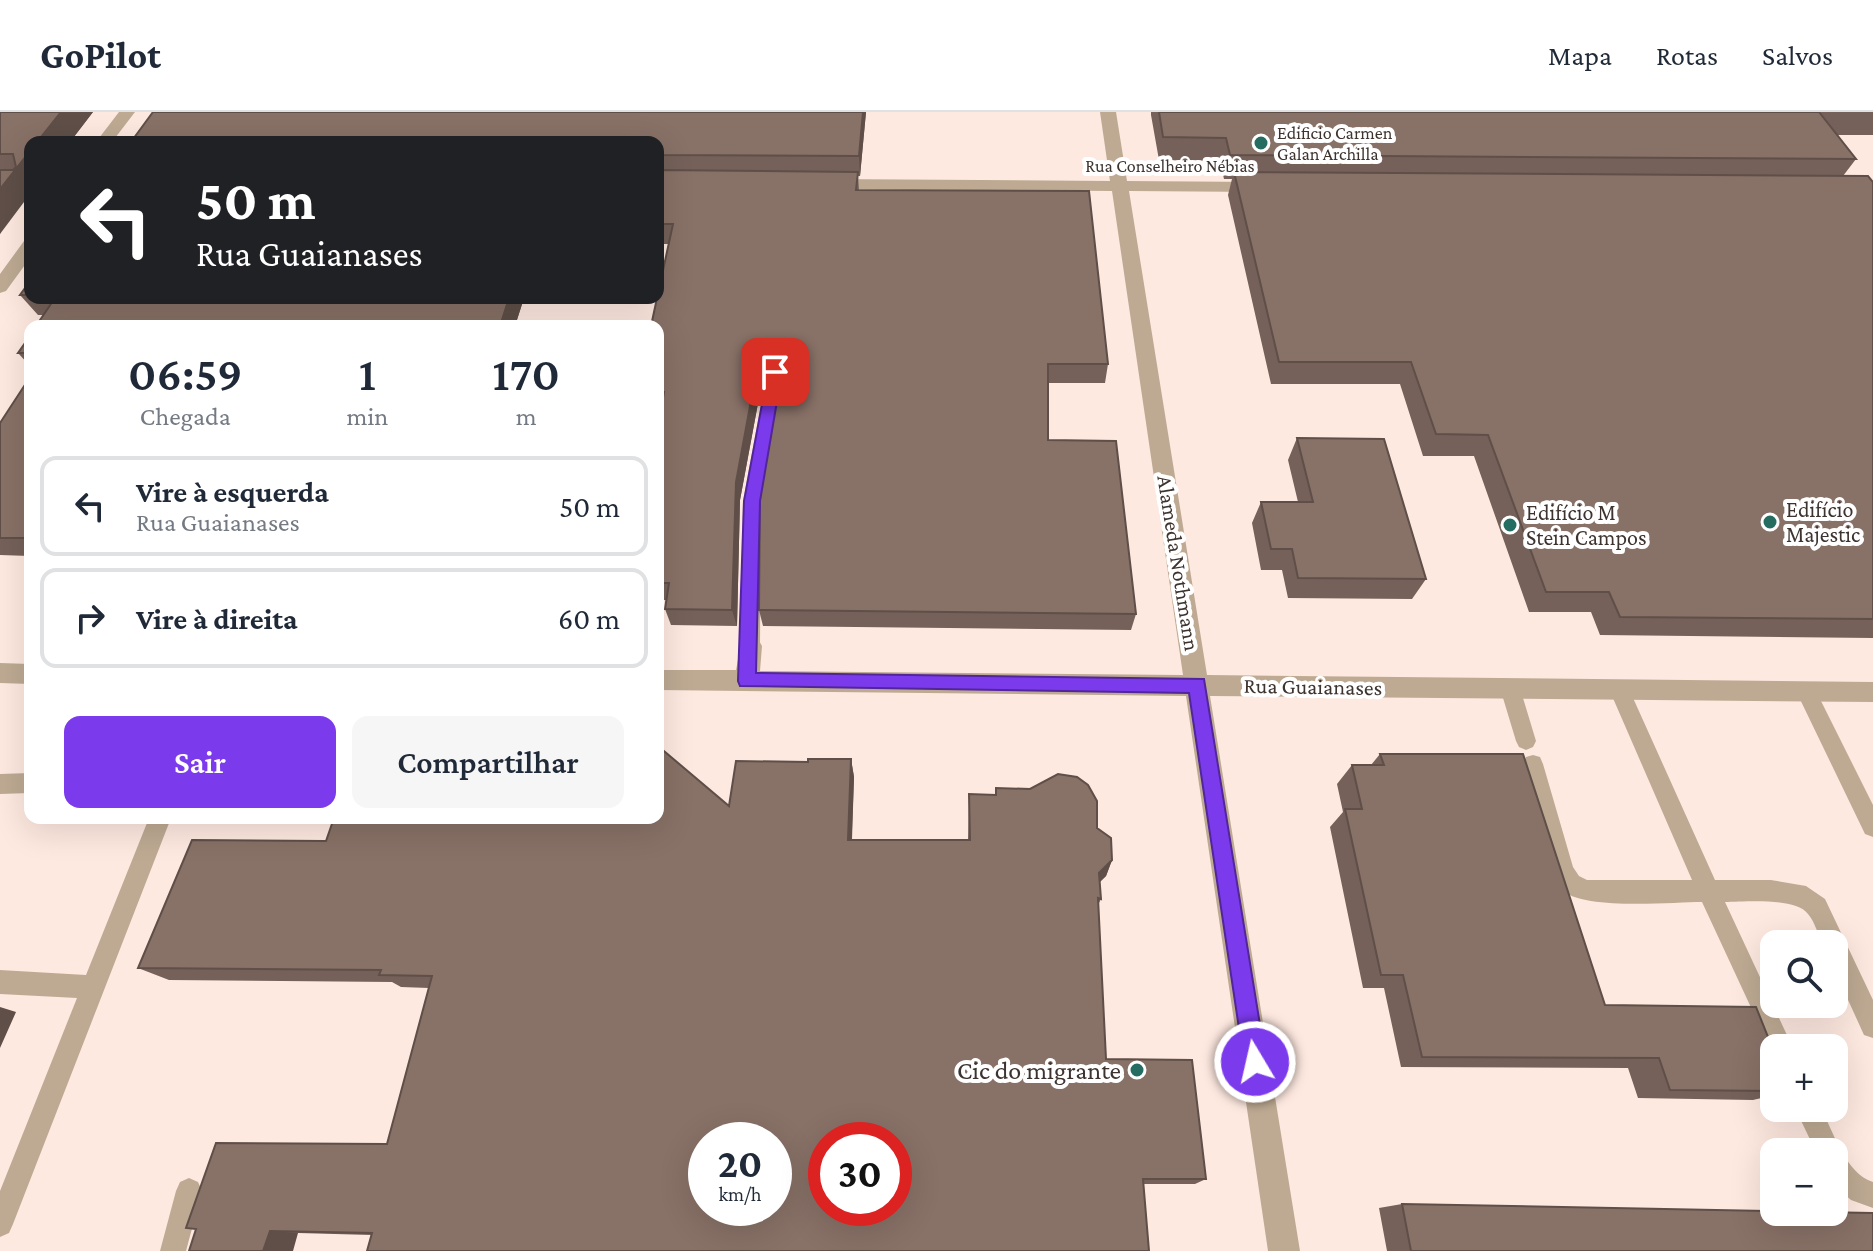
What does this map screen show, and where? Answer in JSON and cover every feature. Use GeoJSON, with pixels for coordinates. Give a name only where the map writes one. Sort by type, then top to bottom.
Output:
{"type":"FeatureCollection","features":[{"type":"Feature","properties":{"kind":"street"},"geometry":{"type":"LineString","coordinates":[[109,136],[127,112]]}},
{"type":"Feature","properties":{"kind":"street","name":"Alameda Nothmann"},"geometry":{"type":"LineString","coordinates":[[1108,112],[1284,1251]]}},
{"type":"Feature","properties":{"kind":"street","name":"Rua Conselheiro Nébias"},"geometry":{"type":"LineString","coordinates":[[814,184],[1276,187]]}},
{"type":"Feature","properties":{"kind":"street"},"geometry":{"type":"LineString","coordinates":[[0,287],[24,253]]}},
{"type":"Feature","properties":{"kind":"street"},"geometry":{"type":"LineString","coordinates":[[747,681],[750,646]]}},
{"type":"Feature","properties":{"kind":"street"},"geometry":{"type":"LineString","coordinates":[[0,673],[24,674]]}},
{"type":"Feature","properties":{"kind":"street","name":"Rua Guaianases"},"geometry":{"type":"LineString","coordinates":[[664,680],[1873,692]]}},
{"type":"Feature","properties":{"kind":"lane"},"geometry":{"type":"LineString","coordinates":[[750,646],[752,501],[775,372]]}},
{"type":"Feature","properties":{"kind":"lane"},"geometry":{"type":"LineString","coordinates":[[1510,688],[1526,741]]}},
{"type":"Feature","properties":{"kind":"lane"},"geometry":{"type":"LineString","coordinates":[[1619,689],[1775,1034]]}},
{"type":"Feature","properties":{"kind":"lane"},"geometry":{"type":"LineString","coordinates":[[1806,691],[1873,827]]}},
{"type":"Feature","properties":{"kind":"lane"},"geometry":{"type":"LineString","coordinates":[[1533,764],[1563,872],[1571,884],[1586,891],[1771,891],[1806,897],[1817,907],[1873,1026]]}},
{"type":"Feature","properties":{"kind":"lane"},"geometry":{"type":"LineString","coordinates":[[0,784],[24,783]]}},
{"type":"Feature","properties":{"kind":"lane"},"geometry":{"type":"LineString","coordinates":[[0,1224],[158,824]]}},
{"type":"Feature","properties":{"kind":"lane"},"geometry":{"type":"LineString","coordinates":[[0,982],[94,987]]}},
{"type":"Feature","properties":{"kind":"lane"},"geometry":{"type":"LineString","coordinates":[[1848,1178],[1867,1195],[1873,1195]]}},
{"type":"Feature","properties":{"kind":"lane"},"geometry":{"type":"LineString","coordinates":[[173,1251],[189,1191]]}},
{"type":"Feature","properties":{"kind":"building"},"geometry":{"type":"Polygon","coordinates":[[[0,112],[61,112],[42,136],[24,136],[24,159],[0,189],[0,170],[16,167],[13,154],[0,154],[0,112]]]}},
{"type":"Feature","properties":{"kind":"building"},"geometry":{"type":"Polygon","coordinates":[[[153,112],[863,112],[859,156],[664,155],[664,136],[135,136],[153,112]]]}},
{"type":"Feature","properties":{"kind":"building"},"geometry":{"type":"Polygon","coordinates":[[[1159,112],[1819,112],[1856,159],[1230,155],[1226,138],[1163,137],[1159,112]]]}},
{"type":"Feature","properties":{"kind":"building"},"geometry":{"type":"Polygon","coordinates":[[[664,170],[858,172],[856,190],[1089,191],[1108,364],[1048,364],[1048,440],[1116,441],[1136,614],[759,610],[760,483],[783,353],[772,344],[760,352],[736,482],[732,610],[665,609],[669,583],[664,583],[664,320],[652,320],[656,304],[664,304],[664,266],[673,224],[664,224],[664,170]]]}},
{"type":"Feature","properties":{"kind":"building"},"geometry":{"type":"Polygon","coordinates":[[[1234,172],[1868,176],[1873,182],[1873,619],[1620,617],[1609,592],[1546,592],[1488,435],[1436,434],[1411,362],[1279,362],[1234,172]]]}},
{"type":"Feature","properties":{"kind":"building"},"geometry":{"type":"Polygon","coordinates":[[[51,304],[507,304],[502,320],[40,320],[51,304]]]}},
{"type":"Feature","properties":{"kind":"building"},"geometry":{"type":"Polygon","coordinates":[[[24,386],[24,538],[0,538],[0,423],[24,386]]]}},
{"type":"Feature","properties":{"kind":"building"},"geometry":{"type":"Polygon","coordinates":[[[1297,438],[1384,439],[1426,579],[1298,578],[1292,549],[1271,549],[1261,502],[1313,502],[1297,438]]]}},
{"type":"Feature","properties":{"kind":"building"},"geometry":{"type":"Polygon","coordinates":[[[664,751],[729,806],[736,761],[851,759],[848,840],[970,840],[969,794],[996,795],[996,788],[1030,789],[1058,774],[1077,777],[1088,785],[1097,801],[1097,828],[1111,838],[1112,860],[1099,873],[1101,899],[1098,898],[1106,1059],[1192,1060],[1206,1179],[1143,1179],[1149,1251],[367,1251],[372,1233],[270,1231],[263,1251],[189,1251],[196,1229],[186,1228],[216,1143],[387,1144],[432,976],[379,975],[381,970],[138,968],[192,840],[326,841],[332,824],[664,824],[664,751]]]}},
{"type":"Feature","properties":{"kind":"building"},"geometry":{"type":"Polygon","coordinates":[[[1380,754],[1523,754],[1605,1005],[1756,1007],[1767,1034],[1760,1034],[1760,1091],[1670,1090],[1659,1058],[1422,1057],[1403,975],[1381,975],[1345,809],[1362,809],[1352,765],[1384,765],[1380,754]]]}},
{"type":"Feature","properties":{"kind":"building"},"geometry":{"type":"Polygon","coordinates":[[[1402,1204],[1760,1211],[1760,1226],[1848,1226],[1848,1213],[1873,1213],[1873,1251],[1411,1251],[1402,1204]]]}},
{"type":"Feature","properties":{"kind":"place","name":"Edificio Carmen Galan Archilla"},"geometry":{"type":"Point","coordinates":[1261,143]}},
{"type":"Feature","properties":{"kind":"place","name":"Edifício Majestic"},"geometry":{"type":"Point","coordinates":[1770,522]}},
{"type":"Feature","properties":{"kind":"place","name":"Edifício M Stein Campos"},"geometry":{"type":"Point","coordinates":[1510,525]}},
{"type":"Feature","properties":{"kind":"place","name":"Cic do migrante"},"geometry":{"type":"Point","coordinates":[1137,1070]}},
{"type":"Feature","properties":{"kind":"route"},"geometry":{"type":"LineString","coordinates":[[775,372],[752,501],[747,681],[1197,685],[1255,1062]]}}]}
